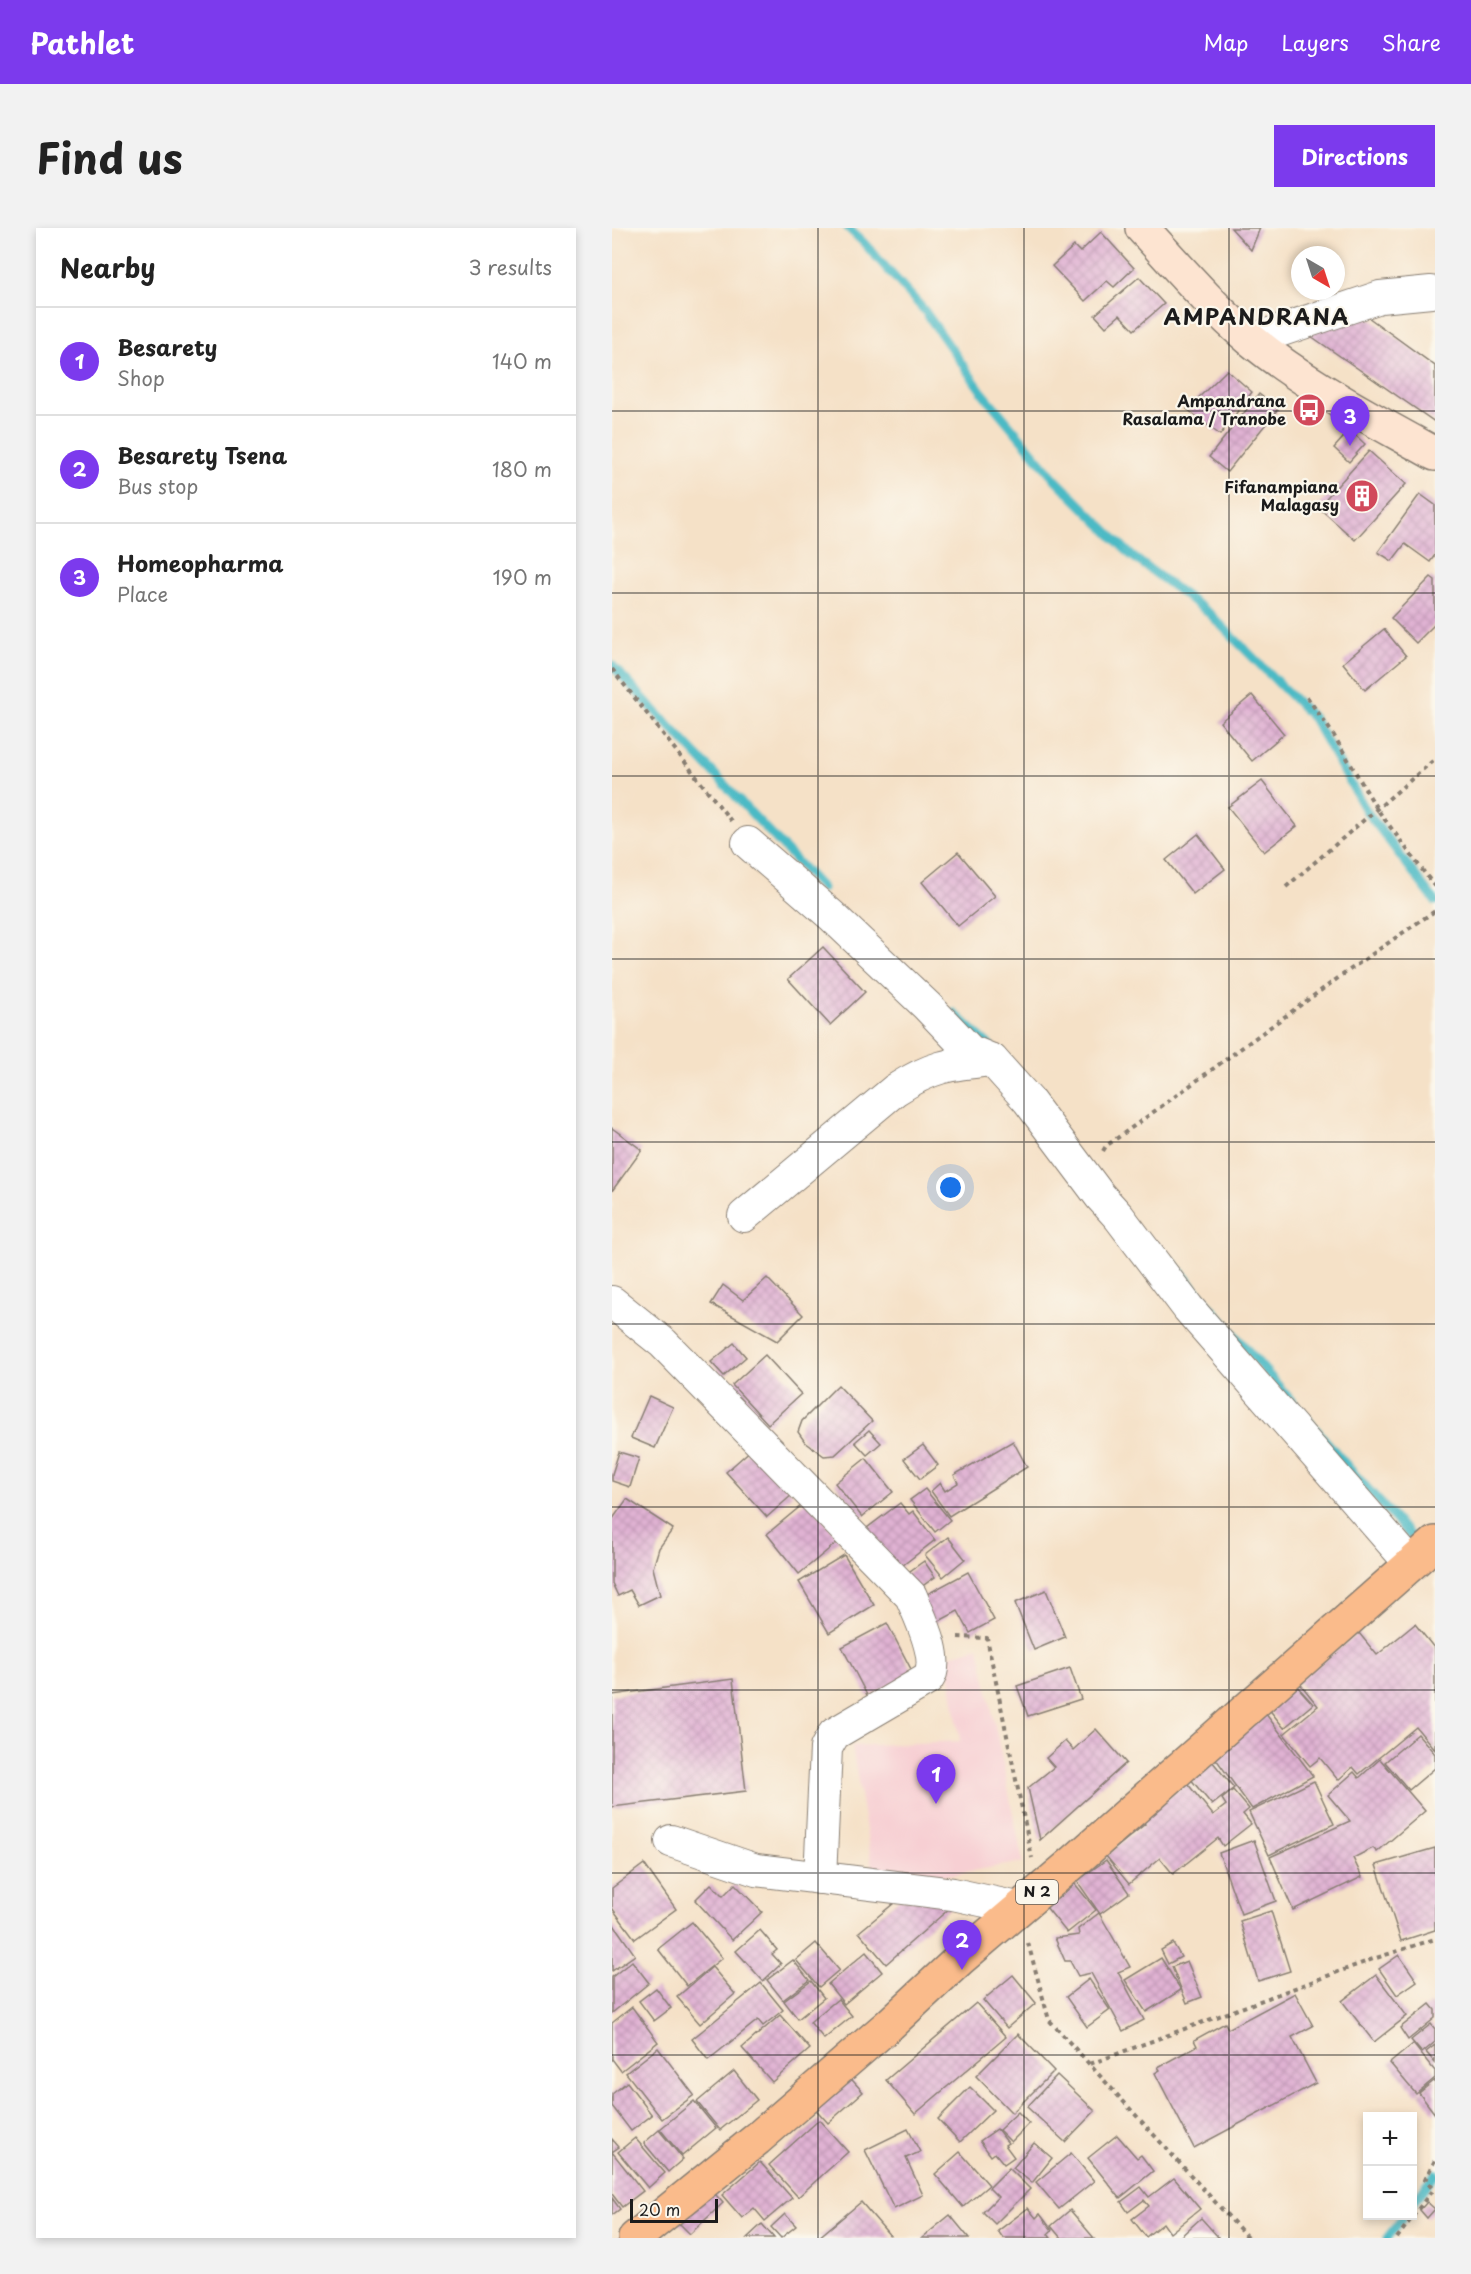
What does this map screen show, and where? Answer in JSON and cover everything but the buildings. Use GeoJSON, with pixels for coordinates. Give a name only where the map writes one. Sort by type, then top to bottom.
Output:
{"type":"FeatureCollection","features":[{"type":"Feature","properties":{"kind":"main road"},"geometry":{"type":"LineString","coordinates":[[1142,228],[1201,293],[1252,340],[1317,387],[1435,454]]}},
{"type":"Feature","properties":{"kind":"main road","name":"N 2"},"geometry":{"type":"LineString","coordinates":[[635,2238],[757,2139],[890,2024],[1018,1908],[1075,1861],[1435,1543]]}},
{"type":"Feature","properties":{"kind":"street"},"geometry":{"type":"LineString","coordinates":[[1252,340],[1380,297],[1431,292]]}},
{"type":"Feature","properties":{"kind":"street"},"geometry":{"type":"LineString","coordinates":[[748,843],[841,924],[927,1006],[970,1051],[992,1060],[1028,1100],[1188,1308],[1411,1564]]}},
{"type":"Feature","properties":{"kind":"street"},"geometry":{"type":"LineString","coordinates":[[744,1216],[896,1090],[919,1075],[940,1066],[992,1060]]}},
{"type":"Feature","properties":{"kind":"street"},"geometry":{"type":"LineString","coordinates":[[612,1302],[663,1343],[911,1596],[927,1636],[933,1664],[932,1673],[928,1679],[834,1734],[829,1741],[826,1748],[820,1878]]}},
{"type":"Feature","properties":{"kind":"street"},"geometry":{"type":"LineString","coordinates":[[671,1841],[756,1870],[953,1894],[1018,1908]]}},
{"type":"Feature","properties":{"kind":"path"},"geometry":{"type":"LineString","coordinates":[[612,669],[748,843]]}},
{"type":"Feature","properties":{"kind":"path"},"geometry":{"type":"LineString","coordinates":[[1307,697],[1333,734],[1375,810],[1435,887]]}},
{"type":"Feature","properties":{"kind":"path"},"geometry":{"type":"LineString","coordinates":[[1286,887],[1435,759]]}},
{"type":"Feature","properties":{"kind":"path"},"geometry":{"type":"LineString","coordinates":[[1101,1155],[1106,1146],[1210,1072],[1247,1042],[1434,912]]}},
{"type":"Feature","properties":{"kind":"path"},"geometry":{"type":"LineString","coordinates":[[927,1636],[987,1638],[1032,1861],[1075,1861]]}},
{"type":"Feature","properties":{"kind":"path"},"geometry":{"type":"LineString","coordinates":[[1018,1908],[1049,2020],[1248,2238]]}},
{"type":"Feature","properties":{"kind":"path"},"geometry":{"type":"LineString","coordinates":[[1090,2064],[1372,1959],[1435,1939]]}},
{"type":"Feature","properties":{"kind":"path"},"geometry":{"type":"LineString","coordinates":[[1397,2238],[1433,2189],[1425,2180],[1435,2160]]}},
{"type":"Feature","properties":{"kind":"shaded area"},"geometry":{"type":"Polygon","coordinates":[[[979,1647],[1023,1862],[930,1878],[873,1872],[852,1746],[960,1741],[947,1656],[979,1647]]]}},
{"type":"Feature","properties":{"kind":"waterway"},"geometry":{"type":"LineString","coordinates":[[848,228],[924,310],[982,392],[1055,479],[1132,556],[1209,613],[1313,718],[1367,812],[1435,901]]}},
{"type":"Feature","properties":{"kind":"waterway"},"geometry":{"type":"LineString","coordinates":[[612,665],[822,888]]}},
{"type":"Feature","properties":{"kind":"waterway"},"geometry":{"type":"LineString","coordinates":[[954,1013],[990,1046]]}},
{"type":"Feature","properties":{"kind":"waterway"},"geometry":{"type":"LineString","coordinates":[[1171,1261],[1422,1549]]}},
{"type":"Feature","properties":{"kind":"waterway"},"geometry":{"type":"LineString","coordinates":[[1417,2197],[1435,2174]]}},
{"type":"Feature","properties":{"kind":"waterway"},"geometry":{"type":"LineString","coordinates":[[1387,2238],[1401,2220]]}},
{"type":"Feature","properties":{"kind":"place","name":"Ampandrana Rasalama / Tranobe"},"geometry":{"type":"Point","coordinates":[1309,410]}},
{"type":"Feature","properties":{"kind":"place","name":"Homeopharma"},"geometry":{"type":"Point","coordinates":[1350,446]}},
{"type":"Feature","properties":{"kind":"place","name":"Fifanampiana Malagasy"},"geometry":{"type":"Point","coordinates":[1362,496]}},
{"type":"Feature","properties":{"kind":"place","name":"Besarety"},"geometry":{"type":"Point","coordinates":[936,1804]}},
{"type":"Feature","properties":{"kind":"place","name":"Besarety Tsena"},"geometry":{"type":"Point","coordinates":[962,1970]}},
{"type":"Feature","properties":{"kind":"district","name":"AMPANDRANA"},"geometry":{"type":"Point","coordinates":[1257,317]}}]}
